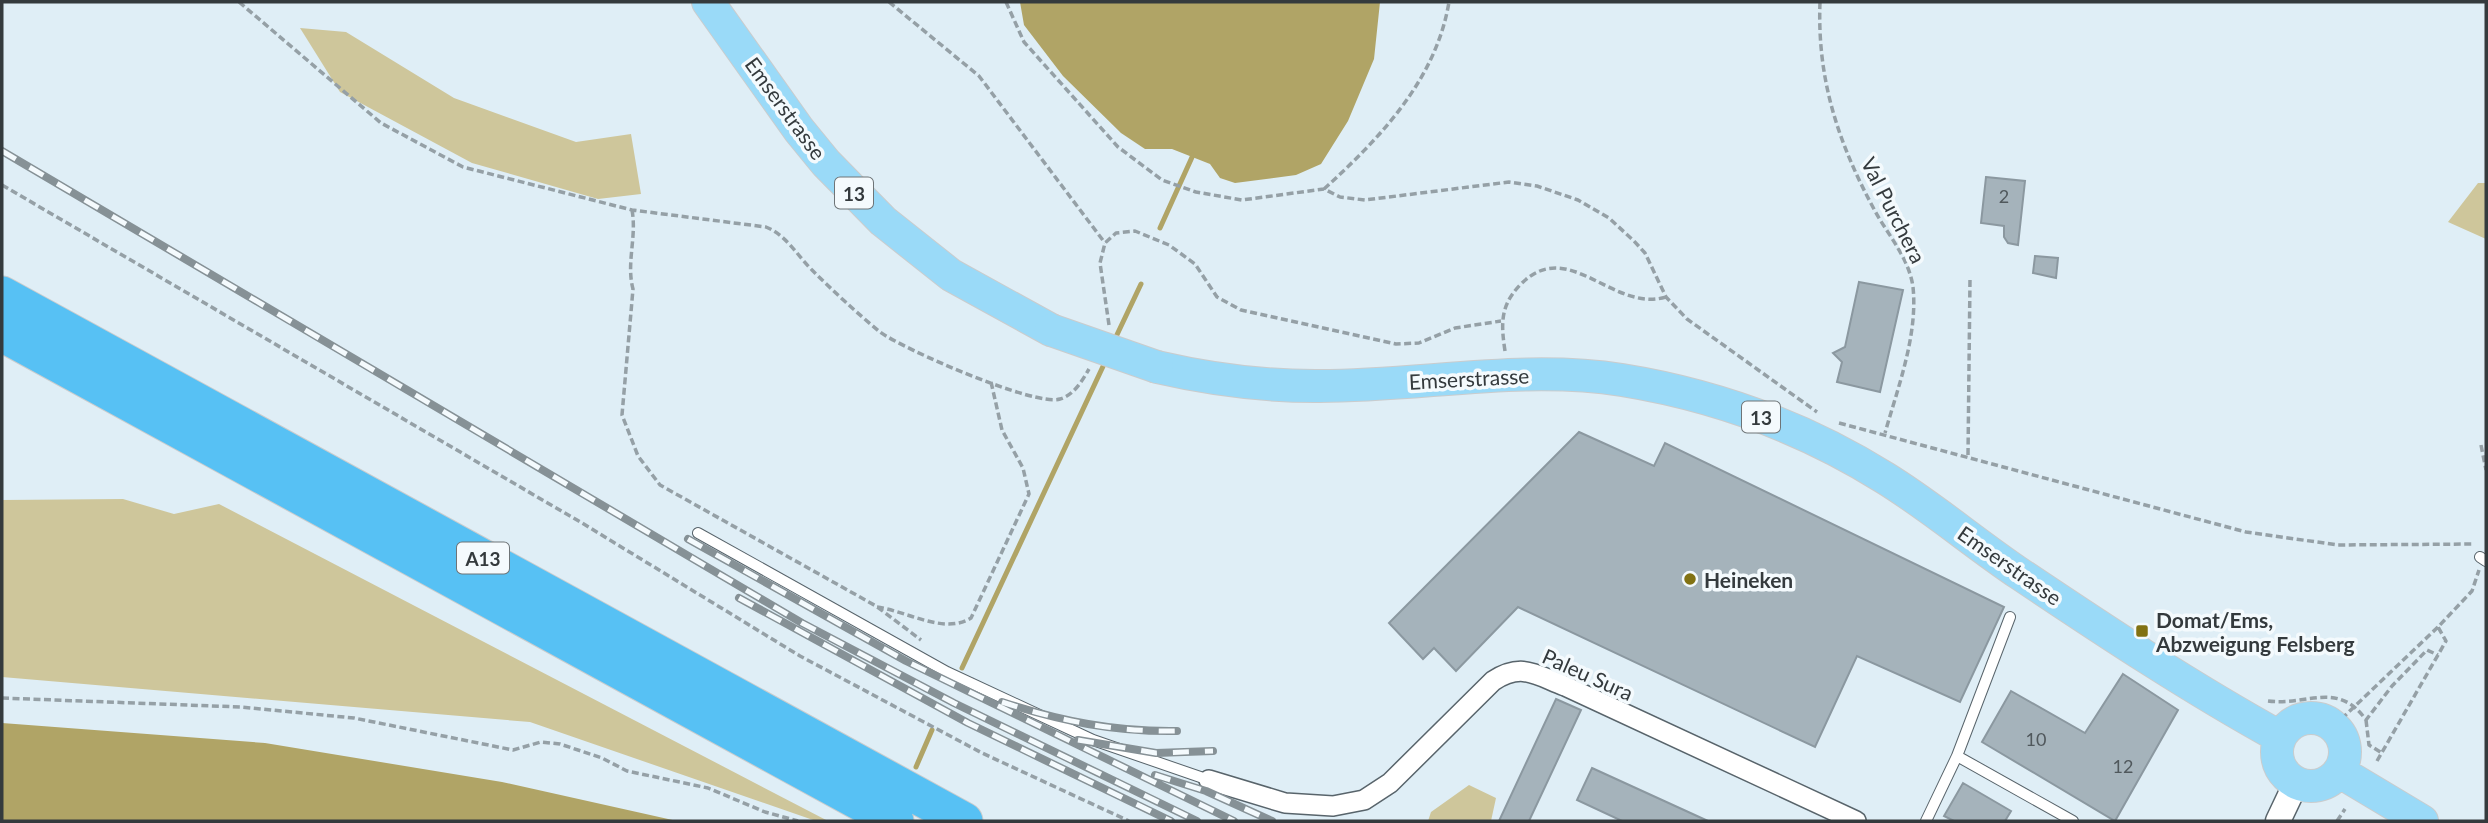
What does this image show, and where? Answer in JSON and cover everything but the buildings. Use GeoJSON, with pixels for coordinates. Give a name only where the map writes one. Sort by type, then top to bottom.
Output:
{"type":"FeatureCollection","features":[{"type":"Feature","properties":{"kind":"highway","name":"A13"},"geometry":{"type":"LineString","coordinates":[[2,295],[964,821]]}},
{"type":"Feature","properties":{"kind":"highway","name":"A13"},"geometry":{"type":"LineString","coordinates":[[2,333],[895,821]]}},
{"type":"Feature","properties":{"kind":"main road","name":"Emserstrasse"},"geometry":{"type":"LineString","coordinates":[[708,2],[799,130],[834,172],[883,221],[951,275],[1051,330],[1157,367],[1233,381],[1316,387],[1508,374],[1574,375],[1668,389],[1732,406],[1809,436],[1886,478],[2019,573],[2224,706],[2280,737]]}},
{"type":"Feature","properties":{"kind":"main road"},"geometry":{"type":"LineString","coordinates":[[2345,716],[2343,739],[2346,751],[2340,772],[2325,784],[2305,786],[2296,783],[2281,768],[2277,747],[2280,737],[2296,721],[2345,716]]}},
{"type":"Feature","properties":{"kind":"main road"},"geometry":{"type":"LineString","coordinates":[[2340,772],[2421,821]]}},
{"type":"Feature","properties":{"kind":"street","name":"Paleu Sura"},"geometry":{"type":"LineString","coordinates":[[1209,779],[1285,803],[1333,806],[1364,800],[1390,783],[1493,681],[1506,672],[1521,669],[1565,686],[1856,821]]}},
{"type":"Feature","properties":{"kind":"street"},"geometry":{"type":"LineString","coordinates":[[2278,821],[2296,783]]}},
{"type":"Feature","properties":{"kind":"lane"},"geometry":{"type":"LineString","coordinates":[[698,533],[931,663],[1093,740],[1209,779]]}},
{"type":"Feature","properties":{"kind":"lane"},"geometry":{"type":"LineString","coordinates":[[1926,821],[1957,757],[2010,617]]}},
{"type":"Feature","properties":{"kind":"lane"},"geometry":{"type":"LineString","coordinates":[[1957,757],[2073,821]]}},
{"type":"Feature","properties":{"kind":"path"},"geometry":{"type":"LineString","coordinates":[[239,2],[381,123],[463,167],[632,211],[766,227],[778,232],[813,271],[882,333],[931,360],[1036,397],[1058,400],[1073,392],[1090,366]]}},
{"type":"Feature","properties":{"kind":"path"},"geometry":{"type":"LineString","coordinates":[[889,2],[979,76],[1105,243]]}},
{"type":"Feature","properties":{"kind":"path"},"geometry":{"type":"LineString","coordinates":[[1006,2],[1024,42],[1118,147],[1162,180],[1196,192],[1242,200],[1324,190],[1340,197],[1366,200],[1476,184],[1509,182],[1537,186],[1578,200],[1609,218],[1645,254],[1666,297],[1687,319],[1821,415]]}},
{"type":"Feature","properties":{"kind":"path"},"geometry":{"type":"LineString","coordinates":[[1324,190],[1367,150],[1421,82],[1450,2]]}},
{"type":"Feature","properties":{"kind":"path","name":"Val Purchera"},"geometry":{"type":"LineString","coordinates":[[1820,2],[1818,43],[1822,74],[1834,117],[1862,186],[1899,250],[1913,286],[1908,345],[1885,433]]}},
{"type":"Feature","properties":{"kind":"path"},"geometry":{"type":"LineString","coordinates":[[2,185],[582,523],[800,656],[982,752],[1129,821]]}},
{"type":"Feature","properties":{"kind":"path"},"geometry":{"type":"LineString","coordinates":[[632,211],[634,223],[629,275],[633,289],[622,415],[638,456],[660,485],[876,606],[937,653],[931,663]]}},
{"type":"Feature","properties":{"kind":"path"},"geometry":{"type":"LineString","coordinates":[[1110,332],[1101,263],[1105,243],[1116,233],[1135,231],[1169,245],[1195,264],[1217,297],[1241,310],[1396,344],[1419,343],[1455,328],[1501,321]]}},
{"type":"Feature","properties":{"kind":"path"},"geometry":{"type":"LineString","coordinates":[[1508,374],[1501,321],[1510,297],[1525,280],[1549,268],[1581,273],[1629,298],[1644,301],[1666,297]]}},
{"type":"Feature","properties":{"kind":"path"},"geometry":{"type":"LineString","coordinates":[[1968,456],[1970,279]]}},
{"type":"Feature","properties":{"kind":"path"},"geometry":{"type":"LineString","coordinates":[[876,606],[900,610],[949,626],[971,618],[1029,495],[1023,468],[1002,430],[991,382]]}},
{"type":"Feature","properties":{"kind":"path"},"geometry":{"type":"LineString","coordinates":[[1830,421],[1885,433],[2246,532],[2338,545],[2478,544],[2483,559],[2472,591],[2345,716]]}},
{"type":"Feature","properties":{"kind":"path"},"geometry":{"type":"LineString","coordinates":[[2481,445],[2486,470]]}},
{"type":"Feature","properties":{"kind":"path"},"geometry":{"type":"LineString","coordinates":[[2377,761],[2446,641],[2438,627]]}},
{"type":"Feature","properties":{"kind":"path"},"geometry":{"type":"LineString","coordinates":[[2382,753],[2369,745],[2366,720],[2392,686],[2427,650],[2438,655]]}},
{"type":"Feature","properties":{"kind":"path"},"geometry":{"type":"LineString","coordinates":[[2258,696],[2286,703],[2310,696],[2335,697],[2345,716]]}},
{"type":"Feature","properties":{"kind":"path"},"geometry":{"type":"LineString","coordinates":[[2,698],[240,708],[354,718],[513,750],[541,742],[560,744],[602,758],[627,771],[708,788],[765,812],[798,821]]}},
{"type":"Feature","properties":{"kind":"path"},"geometry":{"type":"LineString","coordinates":[[2345,716],[2366,720]]}},
{"type":"Feature","properties":{"kind":"path"},"geometry":{"type":"LineString","coordinates":[[2337,821],[2345,809]]}},
{"type":"Feature","properties":{"kind":"shaded area"},"geometry":{"type":"Polygon","coordinates":[[[1020,2],[1380,2],[1374,59],[1348,121],[1321,164],[1296,175],[1235,183],[1220,178],[1210,164],[1172,149],[1145,149],[1121,133],[1063,76],[1024,25],[1020,2]]]}},
{"type":"Feature","properties":{"kind":"shaded area"},"geometry":{"type":"Polygon","coordinates":[[[300,28],[346,32],[454,98],[576,142],[631,134],[641,194],[598,199],[472,163],[340,92],[300,28]]]}},
{"type":"Feature","properties":{"kind":"shaded area"},"geometry":{"type":"Polygon","coordinates":[[[2478,183],[2486,183],[2486,239],[2448,222],[2478,183]]]}},
{"type":"Feature","properties":{"kind":"shaded area"},"geometry":{"type":"Polygon","coordinates":[[[123,499],[174,514],[219,504],[828,821],[816,821],[530,722],[2,677],[2,500],[123,499]]]}},
{"type":"Feature","properties":{"kind":"shaded area"},"geometry":{"type":"Polygon","coordinates":[[[2,723],[265,743],[502,782],[677,821],[2,821],[2,723]]]}},
{"type":"Feature","properties":{"kind":"shaded area"},"geometry":{"type":"Polygon","coordinates":[[[1469,785],[1496,798],[1491,821],[1428,821],[1431,812],[1469,785]]]}},
{"type":"Feature","properties":{"kind":"waterway"},"geometry":{"type":"LineString","coordinates":[[1160,228],[1193,155]]}},
{"type":"Feature","properties":{"kind":"waterway"},"geometry":{"type":"LineString","coordinates":[[1114,341],[1141,284]]}},
{"type":"Feature","properties":{"kind":"waterway"},"geometry":{"type":"LineString","coordinates":[[962,668],[1106,360]]}},
{"type":"Feature","properties":{"kind":"waterway"},"geometry":{"type":"LineString","coordinates":[[916,767],[932,730]]}},
{"type":"Feature","properties":{"kind":"railway"},"geometry":{"type":"LineString","coordinates":[[2,151],[802,623],[954,703],[1197,821]]}},
{"type":"Feature","properties":{"kind":"railway"},"geometry":{"type":"LineString","coordinates":[[688,539],[906,661],[1234,821]]}},
{"type":"Feature","properties":{"kind":"railway"},"geometry":{"type":"LineString","coordinates":[[739,598],[968,723],[1171,821]]}},
{"type":"Feature","properties":{"kind":"railway"},"geometry":{"type":"LineString","coordinates":[[1002,702],[1088,724],[1132,730],[1177,731]]}},
{"type":"Feature","properties":{"kind":"railway"},"geometry":{"type":"LineString","coordinates":[[1078,740],[1156,753],[1213,751]]}},
{"type":"Feature","properties":{"kind":"railway"},"geometry":{"type":"LineString","coordinates":[[1155,775],[1206,791],[1272,821]]}},
{"type":"Feature","properties":{"kind":"place","name":"Heineken"},"geometry":{"type":"Point","coordinates":[1690,579]}},
{"type":"Feature","properties":{"kind":"place","name":"Domat/Ems, Abzweigung Felsberg"},"geometry":{"type":"Point","coordinates":[2142,631]}}]}
